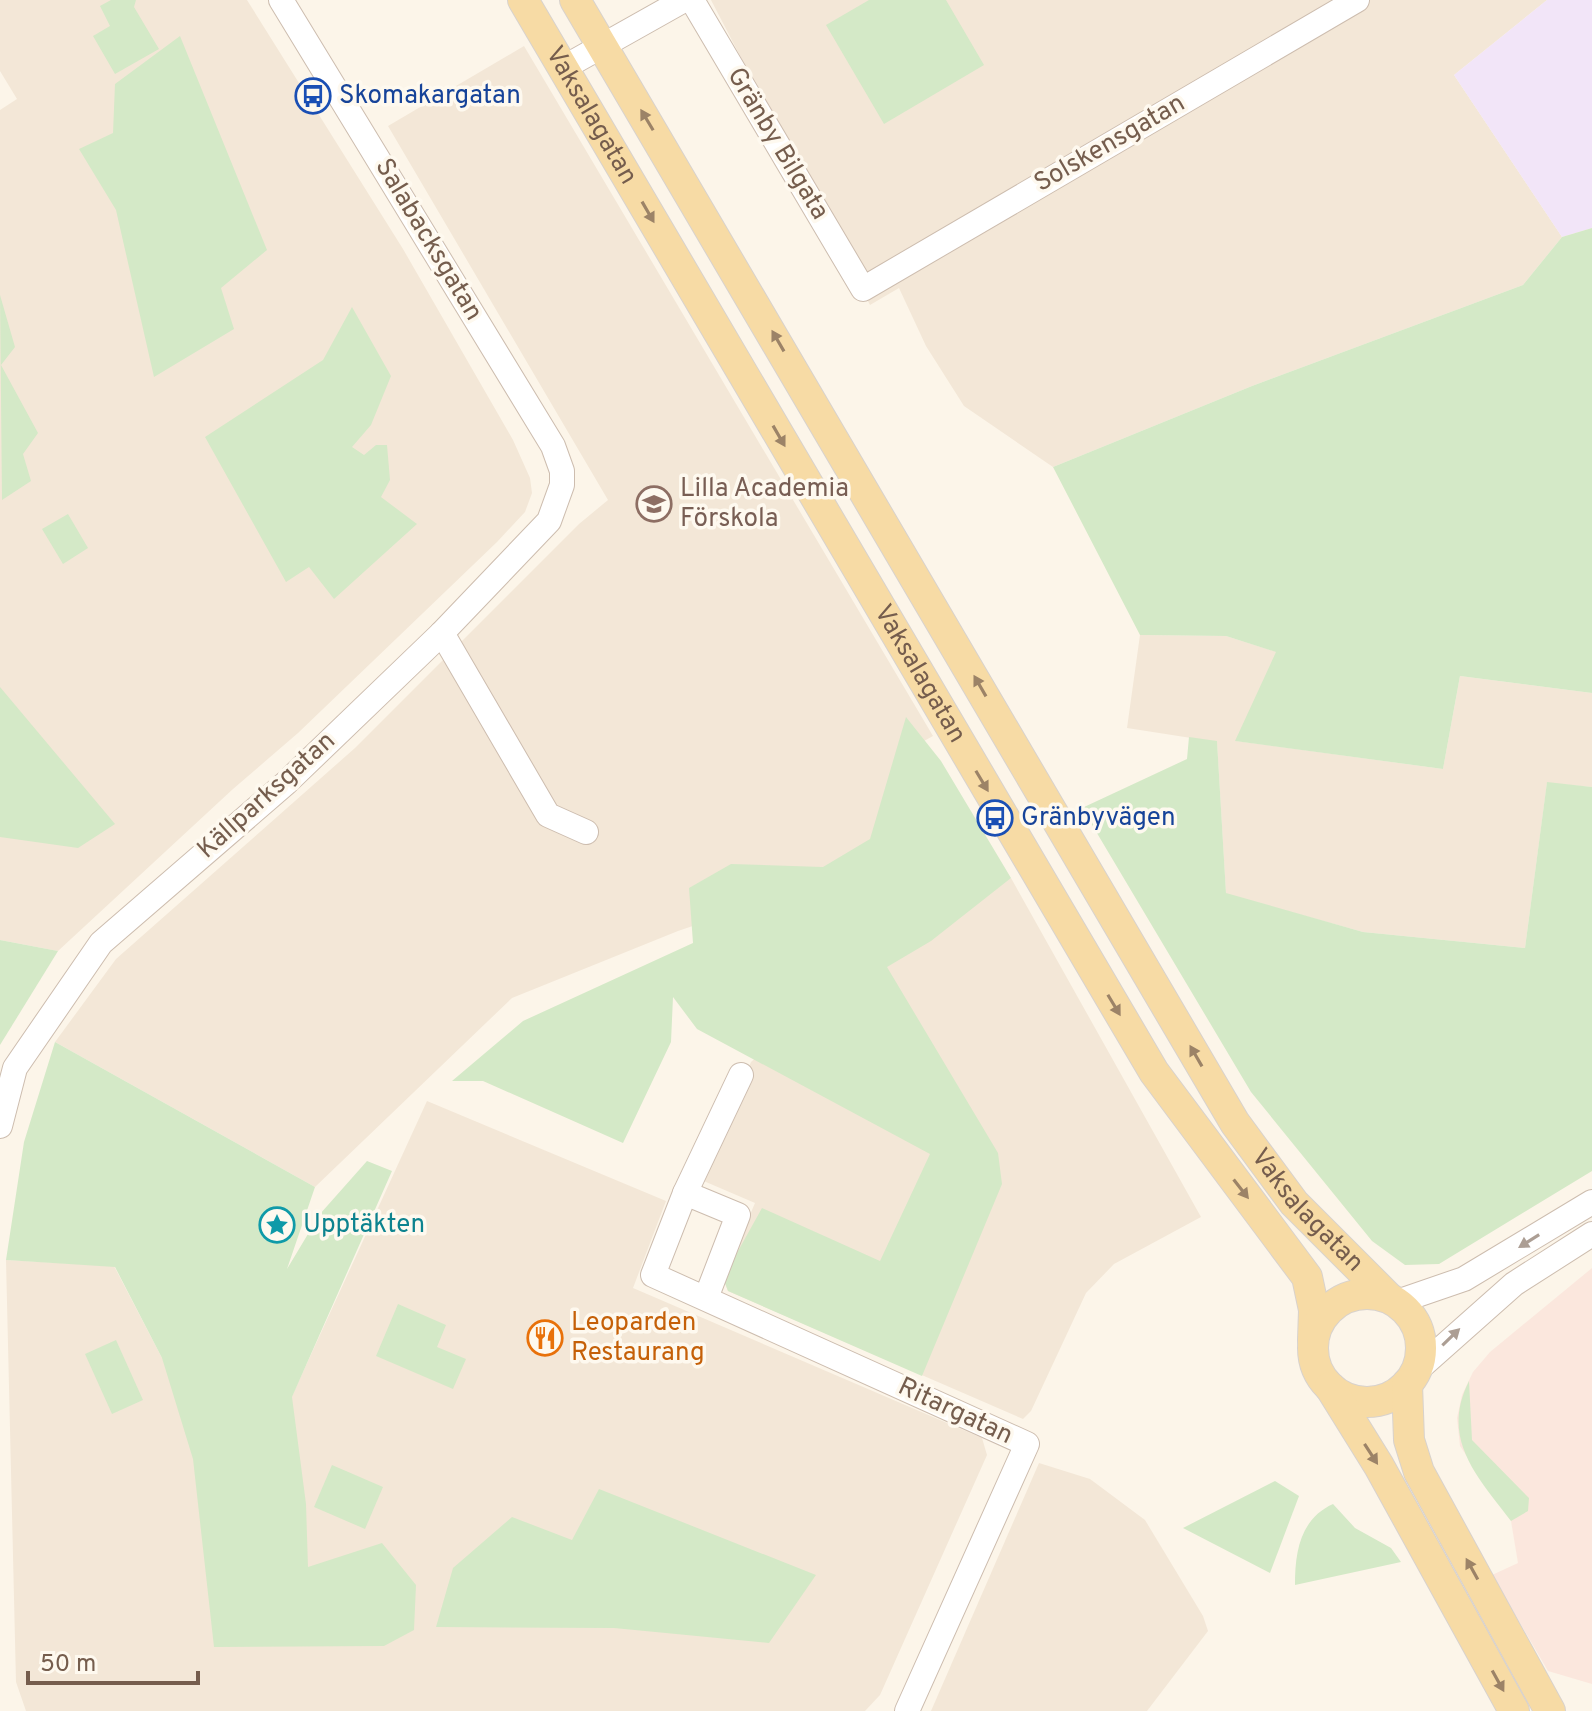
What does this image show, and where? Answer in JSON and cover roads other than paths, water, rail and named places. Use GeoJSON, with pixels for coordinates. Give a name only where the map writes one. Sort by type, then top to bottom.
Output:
{"type":"FeatureCollection","features":[{"type":"Feature","properties":{"kind":"main road","name":"Vaksalagatan"},"geometry":{"type":"LineString","coordinates":[[523,0],[1154,1072],[1307,1277],[1314,1310],[1313,1340]]}},
{"type":"Feature","properties":{"kind":"main road","name":"Vaksalagatan"},"geometry":{"type":"LineString","coordinates":[[575,0],[1235,1123],[1294,1203],[1393,1300]]}},
{"type":"Feature","properties":{"kind":"main road"},"geometry":{"type":"LineString","coordinates":[[1514,1711],[1379,1466],[1319,1374],[1313,1340],[1327,1311],[1340,1300],[1372,1294],[1393,1300],[1417,1327],[1421,1355],[1412,1378],[1409,1440],[1419,1472],[1550,1711]]}},
{"type":"Feature","properties":{"kind":"main road"},"geometry":{"type":"LineString","coordinates":[[1330,1387],[1355,1401],[1369,1402],[1396,1393],[1412,1378]]}},
{"type":"Feature","properties":{"kind":"street","name":"Salabacksgatan"},"geometry":{"type":"LineString","coordinates":[[281,0],[553,446],[562,471],[562,485]]}},
{"type":"Feature","properties":{"kind":"street"},"geometry":{"type":"LineString","coordinates":[[563,68],[684,0]]}},
{"type":"Feature","properties":{"kind":"street","name":"Gränby Bilgata"},"geometry":{"type":"LineString","coordinates":[[692,0],[863,289]]}},
{"type":"Feature","properties":{"kind":"street","name":"Solskensgatan"},"geometry":{"type":"LineString","coordinates":[[863,289],[1357,0]]}},
{"type":"Feature","properties":{"kind":"street","name":"Källparksgatan"},"geometry":{"type":"LineString","coordinates":[[0,1126],[15,1068],[101,943],[286,783],[442,633],[549,521],[562,485]]}},
{"type":"Feature","properties":{"kind":"street"},"geometry":{"type":"LineString","coordinates":[[442,633],[548,815],[586,832]]}},
{"type":"Feature","properties":{"kind":"street","name":"Ritargatan"},"geometry":{"type":"LineString","coordinates":[[741,1075],[685,1193],[653,1275],[1027,1444],[907,1711]]}},
{"type":"Feature","properties":{"kind":"street"},"geometry":{"type":"LineString","coordinates":[[685,1193],[738,1215],[706,1298]]}},
{"type":"Feature","properties":{"kind":"street"},"geometry":{"type":"LineString","coordinates":[[1393,1300],[1423,1296],[1464,1279],[1592,1202]]}},
{"type":"Feature","properties":{"kind":"street"},"geometry":{"type":"LineString","coordinates":[[1412,1378],[1505,1291],[1592,1234]]}},
{"type":"Feature","properties":{"kind":"place","name":"Skomakargatan"},"geometry":{"type":"Point","coordinates":[313,96]}},
{"type":"Feature","properties":{"kind":"place","name":"Lilla Academia Förskola"},"geometry":{"type":"Point","coordinates":[654,504]}},
{"type":"Feature","properties":{"kind":"place","name":"Gränbyvägen"},"geometry":{"type":"Point","coordinates":[995,818]}},
{"type":"Feature","properties":{"kind":"place","name":"Upptäkten"},"geometry":{"type":"Point","coordinates":[277,1225]}},
{"type":"Feature","properties":{"kind":"place","name":"Leoparden Restaurang"},"geometry":{"type":"Point","coordinates":[545,1338]}}]}
